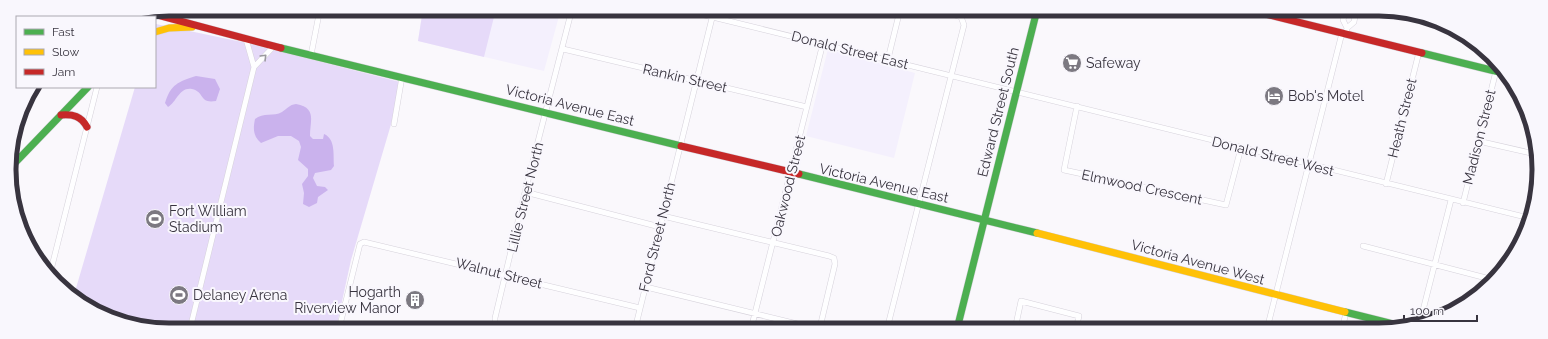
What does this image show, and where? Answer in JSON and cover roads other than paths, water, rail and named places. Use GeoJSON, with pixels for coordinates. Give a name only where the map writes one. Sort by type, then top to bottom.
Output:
{"type":"FeatureCollection","features":[{"type":"Feature","properties":{"kind":"street","name":"Victoria Avenue East"},"geometry":{"type":"LineString","coordinates":[[162,16],[274,46],[791,174],[985,220]]}},
{"type":"Feature","properties":{"kind":"street"},"geometry":{"type":"LineString","coordinates":[[311,55],[319,16]]}},
{"type":"Feature","properties":{"kind":"street","name":"Lillie Street North"},"geometry":{"type":"LineString","coordinates":[[495,323],[525,192],[571,16]]}},
{"type":"Feature","properties":{"kind":"street","name":"Donald Street East"},"geometry":{"type":"LineString","coordinates":[[708,16],[1017,90]]}},
{"type":"Feature","properties":{"kind":"street"},"geometry":{"type":"LineString","coordinates":[[888,59],[899,16]]}},
{"type":"Feature","properties":{"kind":"street"},"geometry":{"type":"LineString","coordinates":[[889,323],[964,25],[961,17],[958,16]]}},
{"type":"Feature","properties":{"kind":"street","name":"Edward Street South"},"geometry":{"type":"LineString","coordinates":[[959,323],[1036,16]]}},
{"type":"Feature","properties":{"kind":"street"},"geometry":{"type":"LineString","coordinates":[[1276,16],[1345,31],[1419,52],[1496,71]]}},
{"type":"Feature","properties":{"kind":"street"},"geometry":{"type":"LineString","coordinates":[[1268,323],[1308,165],[1345,31],[1343,20],[1344,16]]}},
{"type":"Feature","properties":{"kind":"street"},"geometry":{"type":"LineString","coordinates":[[1345,31],[1354,22],[1355,16]]}},
{"type":"Feature","properties":{"kind":"street","name":"Ford Street North"},"geometry":{"type":"LineString","coordinates":[[637,323],[712,17]]}},
{"type":"Feature","properties":{"kind":"street"},"geometry":{"type":"LineString","coordinates":[[156,32],[169,28],[199,27]]}},
{"type":"Feature","properties":{"kind":"street"},"geometry":{"type":"LineString","coordinates":[[191,323],[254,67],[246,39]]}},
{"type":"Feature","properties":{"kind":"street","name":"Oakwood Street"},"geometry":{"type":"LineString","coordinates":[[753,323],[823,44]]}},
{"type":"Feature","properties":{"kind":"street"},"geometry":{"type":"LineString","coordinates":[[254,67],[274,46]]}},
{"type":"Feature","properties":{"kind":"street","name":"Rankin Street"},"geometry":{"type":"LineString","coordinates":[[563,49],[807,107]]}},
{"type":"Feature","properties":{"kind":"street","name":"Heath Street"},"geometry":{"type":"LineString","coordinates":[[1386,184],[1419,52]]}},
{"type":"Feature","properties":{"kind":"street","name":"Madison Street"},"geometry":{"type":"LineString","coordinates":[[1463,203],[1496,71]]}},
{"type":"Feature","properties":{"kind":"street"},"geometry":{"type":"LineString","coordinates":[[394,124],[402,77]]}},
{"type":"Feature","properties":{"kind":"street"},"geometry":{"type":"LineString","coordinates":[[16,162],[87,88]]}},
{"type":"Feature","properties":{"kind":"street"},"geometry":{"type":"LineString","coordinates":[[52,268],[97,88]]}},
{"type":"Feature","properties":{"kind":"street","name":"Donald Street West"},"geometry":{"type":"LineString","coordinates":[[1017,90],[1240,148],[1525,217]]}},
{"type":"Feature","properties":{"kind":"street","name":"Elmwood Crescent"},"geometry":{"type":"LineString","coordinates":[[1077,106],[1064,170],[1226,205],[1240,148]]}},
{"type":"Feature","properties":{"kind":"street"},"geometry":{"type":"LineString","coordinates":[[61,115],[79,116],[83,119],[87,127]]}},
{"type":"Feature","properties":{"kind":"street"},"geometry":{"type":"LineString","coordinates":[[1478,141],[1531,153]]}},
{"type":"Feature","properties":{"kind":"street"},"geometry":{"type":"LineString","coordinates":[[525,192],[660,227]]}},
{"type":"Feature","properties":{"kind":"street"},"geometry":{"type":"LineString","coordinates":[[1421,317],[1451,200]]}},
{"type":"Feature","properties":{"kind":"street"},"geometry":{"type":"LineString","coordinates":[[663,216],[834,258],[836,264],[821,323]]}},
{"type":"Feature","properties":{"kind":"street","name":"Victoria Avenue West"},"geometry":{"type":"LineString","coordinates":[[985,220],[1388,323]]}},
{"type":"Feature","properties":{"kind":"street","name":"Walnut Street"},"geometry":{"type":"LineString","coordinates":[[340,323],[360,245],[364,242],[370,242],[506,274],[640,308]]}},
{"type":"Feature","properties":{"kind":"street"},"geometry":{"type":"LineString","coordinates":[[1363,246],[1487,278]]}},
{"type":"Feature","properties":{"kind":"street"},"geometry":{"type":"LineString","coordinates":[[646,287],[793,323]]}},
{"type":"Feature","properties":{"kind":"street"},"geometry":{"type":"LineString","coordinates":[[1016,323],[1020,301],[1079,316],[1077,323]]}},
{"type":"Feature","properties":{"kind":"street"},"geometry":{"type":"LineString","coordinates":[[1344,323],[1346,313]]}},
{"type":"Feature","properties":{"kind":"place","name":"Safeway"},"geometry":{"type":"Point","coordinates":[1072,63]}},
{"type":"Feature","properties":{"kind":"place","name":"Bob's Motel"},"geometry":{"type":"Point","coordinates":[1274,96]}},
{"type":"Feature","properties":{"kind":"place","name":"Fort William Stadium"},"geometry":{"type":"Point","coordinates":[155,219]}},
{"type":"Feature","properties":{"kind":"place","name":"Delaney Arena"},"geometry":{"type":"Point","coordinates":[179,295]}},
{"type":"Feature","properties":{"kind":"place","name":"Hogarth Riverview Manor"},"geometry":{"type":"Point","coordinates":[415,300]}}]}
